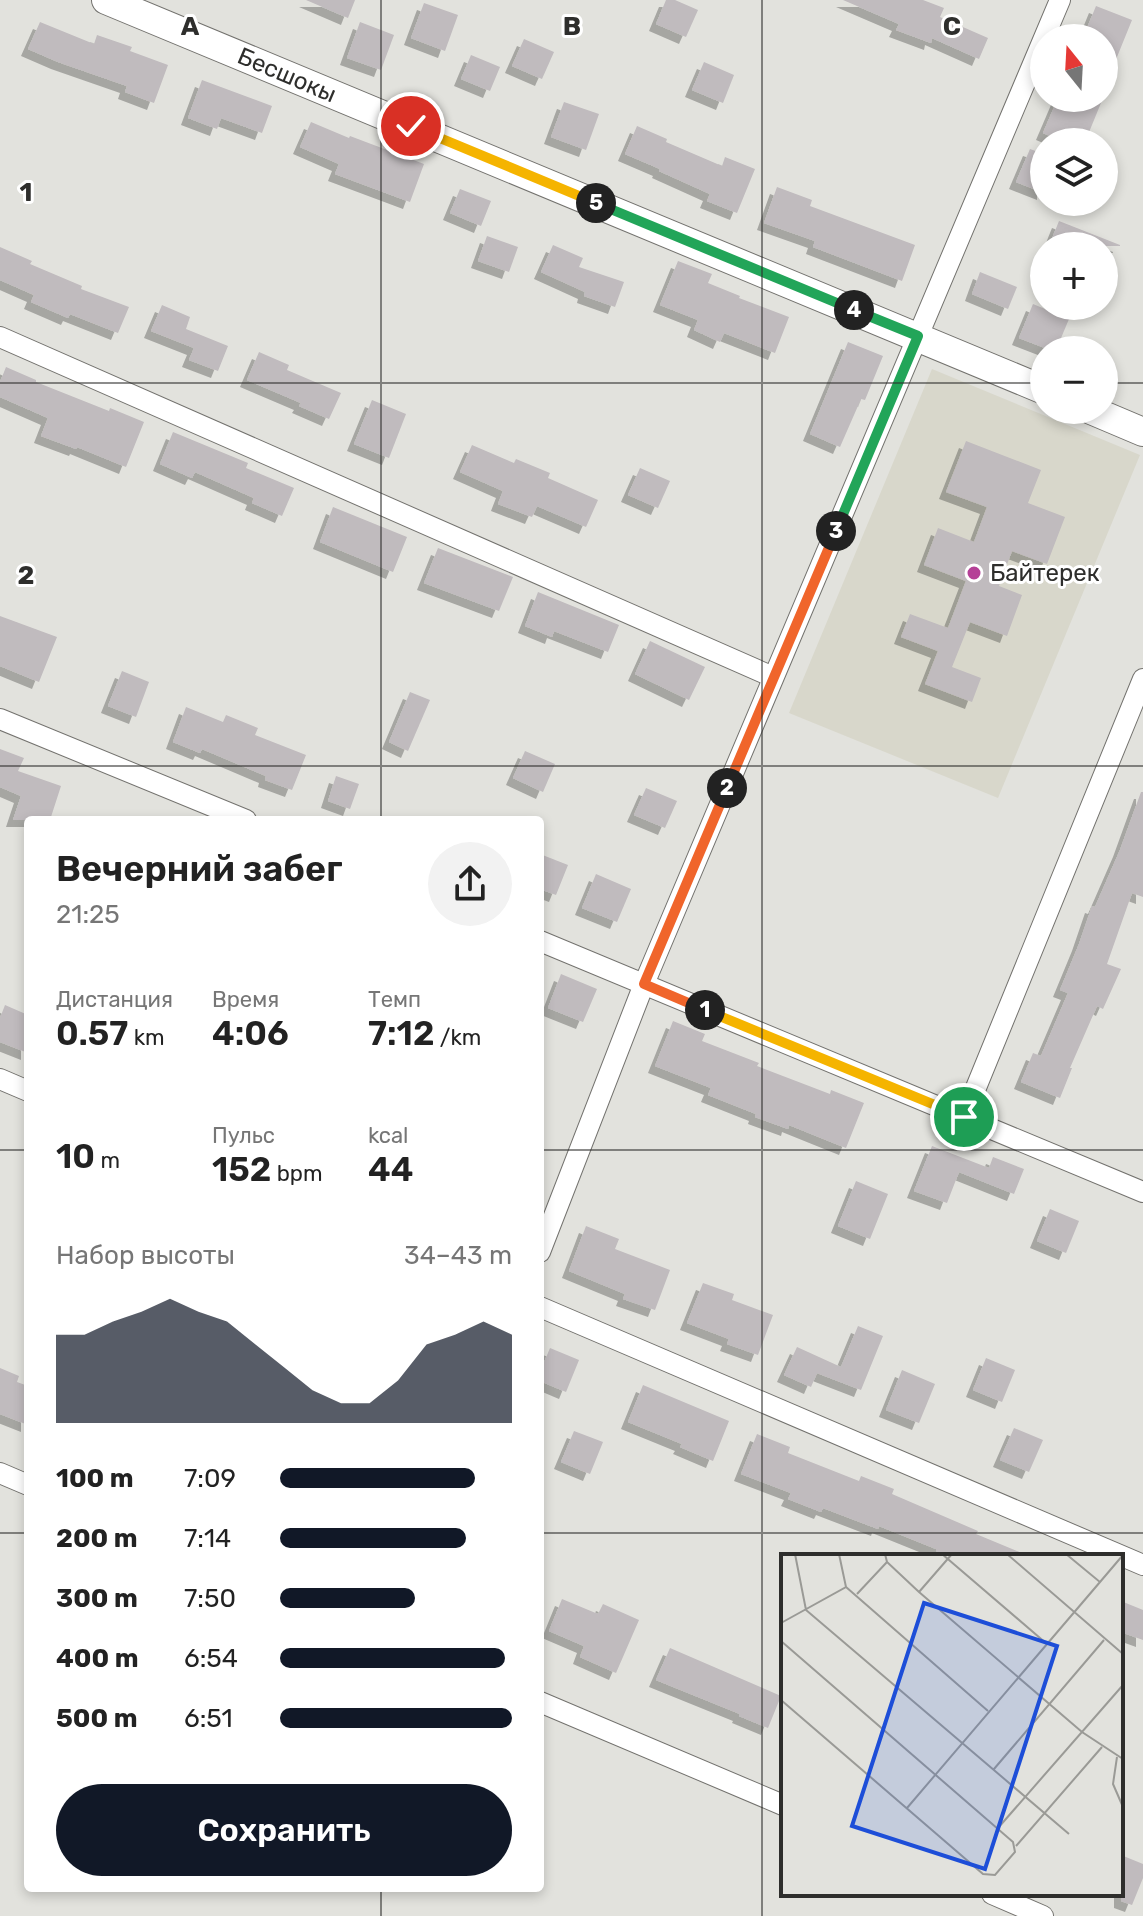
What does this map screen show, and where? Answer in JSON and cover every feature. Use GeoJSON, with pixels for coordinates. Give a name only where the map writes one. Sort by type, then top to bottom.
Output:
{"type":"FeatureCollection","features":[{"type":"Feature","properties":{"kind":"street","name":"Бесшокы"},"geometry":{"type":"LineString","coordinates":[[106,0],[1030,384]]}},
{"type":"Feature","properties":{"kind":"street"},"geometry":{"type":"LineString","coordinates":[[544,1242],[644,984],[918,336],[1052,2]]}},
{"type":"Feature","properties":{"kind":"street"},"geometry":{"type":"LineString","coordinates":[[0,337],[773,677]]}},
{"type":"Feature","properties":{"kind":"street"},"geometry":{"type":"LineString","coordinates":[[1118,421],[1143,432]]}},
{"type":"Feature","properties":{"kind":"street"},"geometry":{"type":"LineString","coordinates":[[964,1117],[1143,679]]}},
{"type":"Feature","properties":{"kind":"street"},"geometry":{"type":"LineString","coordinates":[[0,719],[236,816]]}},
{"type":"Feature","properties":{"kind":"street"},"geometry":{"type":"LineString","coordinates":[[544,943],[1143,1192]]}},
{"type":"Feature","properties":{"kind":"street"},"geometry":{"type":"LineString","coordinates":[[0,1079],[24,1089]]}},
{"type":"Feature","properties":{"kind":"street"},"geometry":{"type":"LineString","coordinates":[[544,1309],[1117,1554]]}},
{"type":"Feature","properties":{"kind":"street"},"geometry":{"type":"LineString","coordinates":[[0,1473],[24,1483]]}},
{"type":"Feature","properties":{"kind":"street"},"geometry":{"type":"LineString","coordinates":[[1123,1556],[1143,1565]]}},
{"type":"Feature","properties":{"kind":"street"},"geometry":{"type":"LineString","coordinates":[[544,1704],[781,1804]]}},
{"type":"Feature","properties":{"kind":"street"},"geometry":{"type":"LineString","coordinates":[[997,1896],[1043,1916]]}},
{"type":"Feature","properties":{"kind":"shaded area"},"geometry":{"type":"Polygon","coordinates":[[[932,369],[1030,410],[1030,424],[1065,424],[1140,455],[998,798],[789,713],[932,369]]]}},
{"type":"Feature","properties":{"kind":"building"},"geometry":{"type":"Polygon","coordinates":[[[306,0],[355,0],[348,18],[306,0]]]}},
{"type":"Feature","properties":{"kind":"building"},"geometry":{"type":"Polygon","coordinates":[[[666,0],[675,0],[698,10],[686,37],[656,24],[666,0]]]}},
{"type":"Feature","properties":{"kind":"building"},"geometry":{"type":"Polygon","coordinates":[[[843,0],[923,0],[944,8],[940,17],[988,38],[979,59],[932,38],[931,43],[896,30],[899,24],[843,0]]]}},
{"type":"Feature","properties":{"kind":"building"},"geometry":{"type":"Polygon","coordinates":[[[424,3],[458,15],[445,51],[411,38],[424,3]]]}},
{"type":"Feature","properties":{"kind":"building"},"geometry":{"type":"Polygon","coordinates":[[[1096,6],[1132,20],[1118,54],[1118,24],[1089,24],[1096,6]]]}},
{"type":"Feature","properties":{"kind":"building"},"geometry":{"type":"Polygon","coordinates":[[[40,22],[94,44],[97,35],[132,47],[130,51],[168,65],[154,103],[125,92],[127,86],[28,49],[40,22]]]}},
{"type":"Feature","properties":{"kind":"building"},"geometry":{"type":"Polygon","coordinates":[[[360,22],[394,35],[381,70],[347,58],[360,22]]]}},
{"type":"Feature","properties":{"kind":"building"},"geometry":{"type":"Polygon","coordinates":[[[524,39],[554,52],[542,79],[512,66],[524,39]]]}},
{"type":"Feature","properties":{"kind":"building"},"geometry":{"type":"Polygon","coordinates":[[[471,55],[500,67],[490,91],[461,79],[471,55]]]}},
{"type":"Feature","properties":{"kind":"building"},"geometry":{"type":"Polygon","coordinates":[[[704,62],[734,75],[723,103],[692,90],[704,62]]]}},
{"type":"Feature","properties":{"kind":"building"},"geometry":{"type":"Polygon","coordinates":[[[202,80],[272,106],[262,133],[221,118],[217,129],[188,118],[202,80]]]}},
{"type":"Feature","properties":{"kind":"building"},"geometry":{"type":"Polygon","coordinates":[[[564,102],[599,114],[586,150],[551,137],[564,102]]]}},
{"type":"Feature","properties":{"kind":"building"},"geometry":{"type":"Polygon","coordinates":[[[1052,112],[1097,112],[1091,128],[1045,128],[1052,112]]]}},
{"type":"Feature","properties":{"kind":"building"},"geometry":{"type":"Polygon","coordinates":[[[311,122],[424,164],[410,202],[335,174],[339,164],[300,147],[311,122]]]}},
{"type":"Feature","properties":{"kind":"building"},"geometry":{"type":"Polygon","coordinates":[[[637,126],[722,166],[725,157],[755,169],[737,213],[707,201],[710,194],[625,154],[637,126]]]}},
{"type":"Feature","properties":{"kind":"building"},"geometry":{"type":"Polygon","coordinates":[[[1030,149],[1030,188],[1016,182],[1030,149]]]}},
{"type":"Feature","properties":{"kind":"building"},"geometry":{"type":"Polygon","coordinates":[[[777,187],[812,200],[810,206],[915,245],[902,281],[813,247],[815,241],[764,223],[777,187]]]}},
{"type":"Feature","properties":{"kind":"building"},"geometry":{"type":"Polygon","coordinates":[[[460,189],[491,201],[481,226],[450,213],[460,189]]]}},
{"type":"Feature","properties":{"kind":"building"},"geometry":{"type":"Polygon","coordinates":[[[1059,221],[1087,232],[1055,232],[1059,221]]]}},
{"type":"Feature","properties":{"kind":"building"},"geometry":{"type":"Polygon","coordinates":[[[487,236],[518,247],[509,272],[478,261],[487,236]]]}},
{"type":"Feature","properties":{"kind":"building"},"geometry":{"type":"Polygon","coordinates":[[[553,245],[583,258],[579,267],[624,282],[615,307],[584,296],[585,292],[541,272],[553,245]]]}},
{"type":"Feature","properties":{"kind":"building"},"geometry":{"type":"Polygon","coordinates":[[[0,247],[32,261],[30,264],[82,286],[81,289],[129,307],[118,333],[70,314],[68,318],[31,302],[34,295],[0,280],[0,247]]]}},
{"type":"Feature","properties":{"kind":"building"},"geometry":{"type":"Polygon","coordinates":[[[678,261],[712,274],[708,283],[789,317],[775,353],[724,333],[720,342],[694,330],[698,320],[660,305],[678,261]]]}},
{"type":"Feature","properties":{"kind":"building"},"geometry":{"type":"Polygon","coordinates":[[[980,272],[1017,287],[1008,309],[972,294],[980,272]]]}},
{"type":"Feature","properties":{"kind":"building"},"geometry":{"type":"Polygon","coordinates":[[[162,305],[190,317],[186,329],[228,346],[218,371],[189,360],[194,348],[151,331],[162,305]]]}},
{"type":"Feature","properties":{"kind":"building"},"geometry":{"type":"Polygon","coordinates":[[[1030,311],[1030,320],[1069,320],[1062,336],[1030,336],[1030,342],[1019,338],[1030,311]]]}},
{"type":"Feature","properties":{"kind":"building"},"geometry":{"type":"Polygon","coordinates":[[[848,342],[883,356],[865,400],[861,399],[840,447],[810,434],[848,342]]]}},
{"type":"Feature","properties":{"kind":"building"},"geometry":{"type":"Polygon","coordinates":[[[259,352],[289,365],[287,370],[341,393],[329,419],[299,406],[301,403],[247,380],[259,352]]]}},
{"type":"Feature","properties":{"kind":"building"},"geometry":{"type":"Polygon","coordinates":[[[6,367],[36,382],[144,422],[126,467],[41,436],[48,418],[0,397],[0,382],[6,367]]]}},
{"type":"Feature","properties":{"kind":"building"},"geometry":{"type":"Polygon","coordinates":[[[372,400],[406,414],[389,458],[354,444],[372,400]]]}},
{"type":"Feature","properties":{"kind":"building"},"geometry":{"type":"Polygon","coordinates":[[[173,432],[248,463],[246,468],[294,488],[282,516],[252,503],[254,498],[195,472],[192,478],[160,464],[173,432]]]}},
{"type":"Feature","properties":{"kind":"building","name":"Байтерек"},"geometry":{"type":"Polygon","coordinates":[[[966,441],[1041,470],[1028,503],[1065,517],[1047,564],[1012,551],[999,586],[1022,595],[1007,636],[970,622],[952,667],[981,678],[972,702],[925,684],[938,651],[901,637],[910,614],[948,628],[966,581],[924,565],[938,528],[974,542],[987,507],[946,492],[966,441]]]}},
{"type":"Feature","properties":{"kind":"building"},"geometry":{"type":"Polygon","coordinates":[[[472,445],[514,463],[516,459],[550,473],[548,478],[598,500],[586,527],[537,506],[532,517],[498,504],[503,491],[460,472],[472,445]]]}},
{"type":"Feature","properties":{"kind":"building"},"geometry":{"type":"Polygon","coordinates":[[[640,468],[670,481],[658,508],[628,495],[640,468]]]}},
{"type":"Feature","properties":{"kind":"building"},"geometry":{"type":"Polygon","coordinates":[[[333,507],[407,537],[393,572],[320,542],[333,507]]]}},
{"type":"Feature","properties":{"kind":"building"},"geometry":{"type":"Polygon","coordinates":[[[438,548],[513,577],[499,611],[424,583],[438,548]]]}},
{"type":"Feature","properties":{"kind":"building"},"geometry":{"type":"Polygon","coordinates":[[[538,592],[619,625],[608,652],[554,631],[552,637],[525,626],[538,592]]]}},
{"type":"Feature","properties":{"kind":"building"},"geometry":{"type":"Polygon","coordinates":[[[0,616],[57,637],[39,682],[0,666],[0,616]]]}},
{"type":"Feature","properties":{"kind":"building"},"geometry":{"type":"Polygon","coordinates":[[[650,641],[705,667],[689,700],[635,674],[650,641]]]}},
{"type":"Feature","properties":{"kind":"building"},"geometry":{"type":"Polygon","coordinates":[[[122,671],[149,682],[136,717],[108,706],[122,671]]]}},
{"type":"Feature","properties":{"kind":"building"},"geometry":{"type":"Polygon","coordinates":[[[410,692],[430,700],[408,751],[389,742],[410,692]]]}},
{"type":"Feature","properties":{"kind":"building"},"geometry":{"type":"Polygon","coordinates":[[[186,707],[223,722],[226,715],[258,728],[255,735],[306,755],[292,790],[202,749],[200,753],[173,742],[186,707]]]}},
{"type":"Feature","properties":{"kind":"building"},"geometry":{"type":"Polygon","coordinates":[[[0,749],[24,758],[18,771],[61,786],[51,816],[24,816],[24,820],[13,820],[21,796],[0,787],[0,749]]]}},
{"type":"Feature","properties":{"kind":"building"},"geometry":{"type":"Polygon","coordinates":[[[525,751],[555,764],[543,792],[513,778],[525,751]]]}},
{"type":"Feature","properties":{"kind":"building"},"geometry":{"type":"Polygon","coordinates":[[[336,776],[359,784],[350,809],[328,801],[336,776]]]}},
{"type":"Feature","properties":{"kind":"building"},"geometry":{"type":"Polygon","coordinates":[[[646,788],[677,801],[665,828],[634,815],[646,788]]]}},
{"type":"Feature","properties":{"kind":"building"},"geometry":{"type":"Polygon","coordinates":[[[1141,792],[1143,897],[1132,893],[1107,964],[1121,969],[1103,1009],[1097,1006],[1060,1098],[1021,1082],[1033,1053],[1041,1056],[1068,993],[1060,990],[1092,906],[1095,907],[1120,850],[1141,792]]]}},
{"type":"Feature","properties":{"kind":"building"},"geometry":{"type":"Polygon","coordinates":[[[544,856],[568,865],[556,895],[544,890],[544,856]]]}},
{"type":"Feature","properties":{"kind":"building"},"geometry":{"type":"Polygon","coordinates":[[[596,874],[631,889],[617,922],[582,908],[596,874]]]}},
{"type":"Feature","properties":{"kind":"building"},"geometry":{"type":"Polygon","coordinates":[[[561,974],[597,989],[583,1022],[548,1008],[561,974]]]}},
{"type":"Feature","properties":{"kind":"building"},"geometry":{"type":"Polygon","coordinates":[[[5,1005],[24,1013],[24,1051],[0,1042],[0,1018],[5,1005]]]}},
{"type":"Feature","properties":{"kind":"building"},"geometry":{"type":"Polygon","coordinates":[[[673,1021],[705,1034],[702,1041],[759,1063],[757,1066],[830,1094],[831,1090],[864,1103],[846,1148],[789,1125],[788,1129],[755,1117],[756,1114],[708,1095],[711,1088],[655,1066],[673,1021]]]}},
{"type":"Feature","properties":{"kind":"building"},"geometry":{"type":"Polygon","coordinates":[[[932,1146],[989,1168],[993,1157],[1024,1169],[1014,1194],[959,1172],[947,1203],[914,1191],[932,1146]]]}},
{"type":"Feature","properties":{"kind":"building"},"geometry":{"type":"Polygon","coordinates":[[[856,1181],[888,1194],[870,1239],[838,1226],[856,1181]]]}},
{"type":"Feature","properties":{"kind":"building"},"geometry":{"type":"Polygon","coordinates":[[[1050,1209],[1079,1221],[1066,1253],[1037,1241],[1050,1209]]]}},
{"type":"Feature","properties":{"kind":"building"},"geometry":{"type":"Polygon","coordinates":[[[586,1226],[619,1239],[615,1249],[670,1270],[655,1310],[623,1299],[625,1294],[569,1271],[586,1226]]]}},
{"type":"Feature","properties":{"kind":"building"},"geometry":{"type":"Polygon","coordinates":[[[703,1283],[734,1294],[732,1300],[773,1315],[758,1355],[727,1344],[729,1339],[687,1323],[703,1283]]]}},
{"type":"Feature","properties":{"kind":"building"},"geometry":{"type":"Polygon","coordinates":[[[858,1326],[883,1336],[861,1390],[817,1373],[811,1387],[784,1375],[797,1347],[841,1367],[858,1326]]]}},
{"type":"Feature","properties":{"kind":"building"},"geometry":{"type":"Polygon","coordinates":[[[550,1348],[579,1360],[566,1392],[544,1383],[544,1362],[550,1348]]]}},
{"type":"Feature","properties":{"kind":"building"},"geometry":{"type":"Polygon","coordinates":[[[986,1358],[1015,1370],[1002,1402],[973,1390],[986,1358]]]}},
{"type":"Feature","properties":{"kind":"building"},"geometry":{"type":"Polygon","coordinates":[[[0,1368],[19,1376],[17,1382],[24,1385],[24,1423],[0,1414],[0,1368]]]}},
{"type":"Feature","properties":{"kind":"building"},"geometry":{"type":"Polygon","coordinates":[[[902,1370],[935,1384],[919,1423],[886,1410],[902,1370]]]}},
{"type":"Feature","properties":{"kind":"building"},"geometry":{"type":"Polygon","coordinates":[[[643,1385],[729,1421],[713,1461],[680,1447],[682,1444],[628,1422],[643,1385]]]}},
{"type":"Feature","properties":{"kind":"building"},"geometry":{"type":"Polygon","coordinates":[[[1014,1428],[1043,1440],[1029,1472],[1000,1460],[1014,1428]]]}},
{"type":"Feature","properties":{"kind":"building"},"geometry":{"type":"Polygon","coordinates":[[[574,1431],[603,1442],[590,1474],[561,1462],[574,1431]]]}},
{"type":"Feature","properties":{"kind":"building"},"geometry":{"type":"Polygon","coordinates":[[[757,1434],[790,1447],[788,1453],[859,1481],[861,1476],[894,1489],[892,1494],[1024,1554],[943,1554],[879,1526],[878,1529],[823,1508],[821,1512],[788,1499],[791,1493],[741,1474],[757,1434]]]}},
{"type":"Feature","properties":{"kind":"building"},"geometry":{"type":"Polygon","coordinates":[[[562,1599],[598,1614],[603,1604],[639,1620],[616,1673],[580,1657],[584,1646],[549,1631],[562,1599]]]}},
{"type":"Feature","properties":{"kind":"building"},"geometry":{"type":"Polygon","coordinates":[[[1123,1602],[1143,1610],[1143,1640],[1123,1633],[1123,1602]]]}},
{"type":"Feature","properties":{"kind":"building"},"geometry":{"type":"Polygon","coordinates":[[[670,1648],[781,1696],[768,1728],[656,1680],[670,1648]]]}},
{"type":"Feature","properties":{"kind":"building"},"geometry":{"type":"Polygon","coordinates":[[[1123,1856],[1143,1864],[1143,1878],[1132,1905],[1121,1901],[1123,1856]]]}},
{"type":"Feature","properties":{"kind":"place","name":"Байтерек"},"geometry":{"type":"Point","coordinates":[974,573]}},
{"type":"Feature","properties":{"kind":"route"},"geometry":{"type":"LineString","coordinates":[[411,126],[918,336],[644,984],[964,1117]]}}]}
